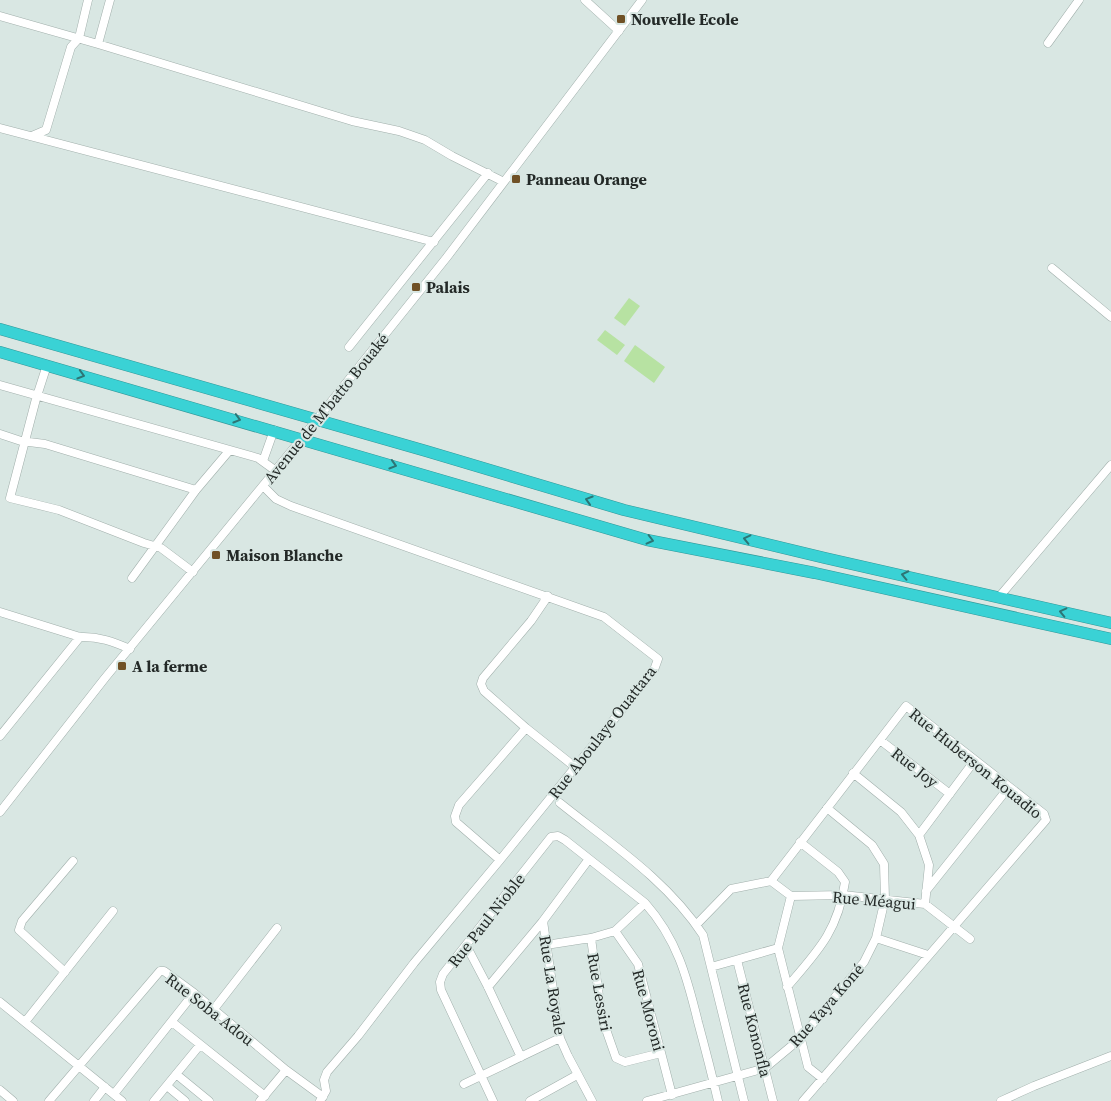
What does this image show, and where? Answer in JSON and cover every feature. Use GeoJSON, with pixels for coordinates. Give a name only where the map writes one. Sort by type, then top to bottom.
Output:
{"type":"FeatureCollection","features":[{"type":"Feature","properties":{"kind":"highway"},"geometry":{"type":"LineString","coordinates":[[0,329],[624,510],[825,558],[1111,622]]}},
{"type":"Feature","properties":{"kind":"highway"},"geometry":{"type":"LineString","coordinates":[[0,352],[302,438],[647,540],[815,573],[1111,639]]}},
{"type":"Feature","properties":{"kind":"street"},"geometry":{"type":"LineString","coordinates":[[32,136],[46,130],[71,47],[79,38],[88,0]]}},
{"type":"Feature","properties":{"kind":"street"},"geometry":{"type":"LineString","coordinates":[[98,44],[110,0]]}},
{"type":"Feature","properties":{"kind":"street"},"geometry":{"type":"LineString","coordinates":[[585,0],[619,31]]}},
{"type":"Feature","properties":{"kind":"street","name":"Avenue de M'batto Bouaké"},"geometry":{"type":"LineString","coordinates":[[1,811],[460,241],[642,0]]}},
{"type":"Feature","properties":{"kind":"street"},"geometry":{"type":"LineString","coordinates":[[1048,43],[1079,0]]}},
{"type":"Feature","properties":{"kind":"street"},"geometry":{"type":"LineString","coordinates":[[0,16],[79,38],[352,121],[399,131],[425,140],[504,182]]}},
{"type":"Feature","properties":{"kind":"street"},"geometry":{"type":"LineString","coordinates":[[0,128],[434,242]]}},
{"type":"Feature","properties":{"kind":"street"},"geometry":{"type":"LineString","coordinates":[[349,347],[488,173]]}},
{"type":"Feature","properties":{"kind":"street"},"geometry":{"type":"LineString","coordinates":[[1052,268],[1111,317]]}},
{"type":"Feature","properties":{"kind":"street"},"geometry":{"type":"LineString","coordinates":[[47,365],[37,395],[10,498],[59,510],[161,548],[193,572]]}},
{"type":"Feature","properties":{"kind":"street"},"geometry":{"type":"LineString","coordinates":[[0,385],[264,461],[276,471]]}},
{"type":"Feature","properties":{"kind":"street"},"geometry":{"type":"LineString","coordinates":[[264,461],[274,430]]}},
{"type":"Feature","properties":{"kind":"street"},"geometry":{"type":"LineString","coordinates":[[0,434],[26,442],[45,444],[196,490]]}},
{"type":"Feature","properties":{"kind":"street"},"geometry":{"type":"LineString","coordinates":[[132,578],[196,490],[229,451]]}},
{"type":"Feature","properties":{"kind":"street"},"geometry":{"type":"LineString","coordinates":[[999,597],[1111,465]]}},
{"type":"Feature","properties":{"kind":"street","name":"Rue Aboulaye Ouattara"},"geometry":{"type":"LineString","coordinates":[[263,486],[276,499],[291,506],[604,617],[658,659],[654,670],[327,1072],[324,1080],[326,1091],[322,1099]]}},
{"type":"Feature","properties":{"kind":"street"},"geometry":{"type":"LineString","coordinates":[[548,596],[531,621],[483,678],[481,684],[484,691],[575,767]]}},
{"type":"Feature","properties":{"kind":"street"},"geometry":{"type":"LineString","coordinates":[[0,612],[80,637],[112,641],[130,649]]}},
{"type":"Feature","properties":{"kind":"street"},"geometry":{"type":"LineString","coordinates":[[0,736],[80,637]]}},
{"type":"Feature","properties":{"kind":"street","name":"Rue Huberson Kouadio"},"geometry":{"type":"LineString","coordinates":[[771,880],[906,706],[1044,814],[1046,820],[803,1101]]}},
{"type":"Feature","properties":{"kind":"street"},"geometry":{"type":"LineString","coordinates":[[500,860],[456,822],[455,816],[459,806],[526,728]]}},
{"type":"Feature","properties":{"kind":"street","name":"Rue Joy"},"geometry":{"type":"LineString","coordinates":[[880,740],[950,794]]}},
{"type":"Feature","properties":{"kind":"street"},"geometry":{"type":"LineString","coordinates":[[919,835],[975,760]]}},
{"type":"Feature","properties":{"kind":"street"},"geometry":{"type":"LineString","coordinates":[[853,773],[901,812],[919,835],[929,865],[925,904]]}},
{"type":"Feature","properties":{"kind":"street"},"geometry":{"type":"LineString","coordinates":[[926,891],[1009,787]]}},
{"type":"Feature","properties":{"kind":"street"},"geometry":{"type":"LineString","coordinates":[[560,803],[660,884],[691,917],[696,925],[702,935],[711,967],[744,1101]]}},
{"type":"Feature","properties":{"kind":"street","name":"Rue Yaya Koné"},"geometry":{"type":"LineString","coordinates":[[647,1101],[765,1068],[801,1038],[864,962],[876,938],[885,899],[884,864],[872,845],[827,808]]}},
{"type":"Feature","properties":{"kind":"street","name":"Rue Paul Nioble"},"geometry":{"type":"LineString","coordinates":[[481,1076],[441,990],[440,982],[443,974],[551,837],[558,836],[645,903],[654,913],[673,943],[686,973],[718,1101]]}},
{"type":"Feature","properties":{"kind":"street"},"geometry":{"type":"LineString","coordinates":[[787,987],[827,939],[835,922],[845,882],[838,872],[800,842]]}},
{"type":"Feature","properties":{"kind":"street"},"geometry":{"type":"LineString","coordinates":[[488,987],[543,921],[589,858]]}},
{"type":"Feature","properties":{"kind":"street"},"geometry":{"type":"LineString","coordinates":[[65,972],[19,930],[22,921],[73,861]]}},
{"type":"Feature","properties":{"kind":"street"},"geometry":{"type":"LineString","coordinates":[[696,925],[731,889],[771,880],[791,896],[778,948],[808,1067],[823,1079]]}},
{"type":"Feature","properties":{"kind":"street","name":"Rue Méagui"},"geometry":{"type":"LineString","coordinates":[[791,896],[843,895],[925,904],[970,940]]}},
{"type":"Feature","properties":{"kind":"street"},"geometry":{"type":"LineString","coordinates":[[546,946],[591,938],[615,931],[645,903]]}},
{"type":"Feature","properties":{"kind":"street"},"geometry":{"type":"LineString","coordinates":[[25,1022],[113,912]]}},
{"type":"Feature","properties":{"kind":"street","name":"Rue La Royale"},"geometry":{"type":"LineString","coordinates":[[543,921],[560,1038],[577,1075],[592,1101]]}},
{"type":"Feature","properties":{"kind":"street"},"geometry":{"type":"LineString","coordinates":[[214,1009],[277,928]]}},
{"type":"Feature","properties":{"kind":"street","name":"Rue Moroni"},"geometry":{"type":"LineString","coordinates":[[615,931],[638,964],[672,1094]]}},
{"type":"Feature","properties":{"kind":"street","name":"Rue Lessiri"},"geometry":{"type":"LineString","coordinates":[[591,938],[602,1018],[616,1058],[625,1062],[661,1053]]}},
{"type":"Feature","properties":{"kind":"street"},"geometry":{"type":"LineString","coordinates":[[876,938],[928,955]]}},
{"type":"Feature","properties":{"kind":"street"},"geometry":{"type":"LineString","coordinates":[[466,945],[521,1057]]}},
{"type":"Feature","properties":{"kind":"street"},"geometry":{"type":"LineString","coordinates":[[711,967],[778,948]]}},
{"type":"Feature","properties":{"kind":"street","name":"Rue Kononfla"},"geometry":{"type":"LineString","coordinates":[[737,960],[773,1101]]}},
{"type":"Feature","properties":{"kind":"street","name":"Rue Soba Adou"},"geometry":{"type":"LineString","coordinates":[[49,1101],[160,971],[169,973],[322,1099]]}},
{"type":"Feature","properties":{"kind":"street"},"geometry":{"type":"LineString","coordinates":[[114,1094],[194,993]]}},
{"type":"Feature","properties":{"kind":"street"},"geometry":{"type":"LineString","coordinates":[[0,1002],[122,1101]]}},
{"type":"Feature","properties":{"kind":"street"},"geometry":{"type":"LineString","coordinates":[[172,1022],[262,1098],[286,1070]]}},
{"type":"Feature","properties":{"kind":"street"},"geometry":{"type":"LineString","coordinates":[[464,1084],[560,1038]]}},
{"type":"Feature","properties":{"kind":"street"},"geometry":{"type":"LineString","coordinates":[[154,1101],[200,1045]]}},
{"type":"Feature","properties":{"kind":"street"},"geometry":{"type":"LineString","coordinates":[[1001,1101],[1111,1056]]}},
{"type":"Feature","properties":{"kind":"street"},"geometry":{"type":"LineString","coordinates":[[176,1074],[209,1101]]}},
{"type":"Feature","properties":{"kind":"street"},"geometry":{"type":"LineString","coordinates":[[530,1101],[577,1075]]}},
{"type":"Feature","properties":{"kind":"street"},"geometry":{"type":"LineString","coordinates":[[481,1076],[493,1101]]}},
{"type":"Feature","properties":{"kind":"street"},"geometry":{"type":"LineString","coordinates":[[167,1086],[185,1101]]}},
{"type":"Feature","properties":{"kind":"street"},"geometry":{"type":"LineString","coordinates":[[94,1101],[105,1087]]}},
{"type":"Feature","properties":{"kind":"street"},"geometry":{"type":"LineString","coordinates":[[0,1090],[13,1101]]}},
{"type":"Feature","properties":{"kind":"green space"},"geometry":{"type":"Polygon","coordinates":[[[629,298],[640,306],[625,326],[614,318],[629,298]]]}},
{"type":"Feature","properties":{"kind":"green space"},"geometry":{"type":"Polygon","coordinates":[[[605,330],[625,345],[617,355],[597,340],[605,330]]]}},
{"type":"Feature","properties":{"kind":"green space"},"geometry":{"type":"Polygon","coordinates":[[[635,345],[665,367],[654,383],[624,361],[635,345]]]}},
{"type":"Feature","properties":{"kind":"place","name":"Nouvelle Ecole"},"geometry":{"type":"Point","coordinates":[621,19]}},
{"type":"Feature","properties":{"kind":"place","name":"Panneau Orange"},"geometry":{"type":"Point","coordinates":[516,179]}},
{"type":"Feature","properties":{"kind":"place","name":"Palais"},"geometry":{"type":"Point","coordinates":[416,287]}},
{"type":"Feature","properties":{"kind":"place","name":"Maison Blanche"},"geometry":{"type":"Point","coordinates":[216,555]}},
{"type":"Feature","properties":{"kind":"place","name":"A la ferme"},"geometry":{"type":"Point","coordinates":[122,666]}}]}
